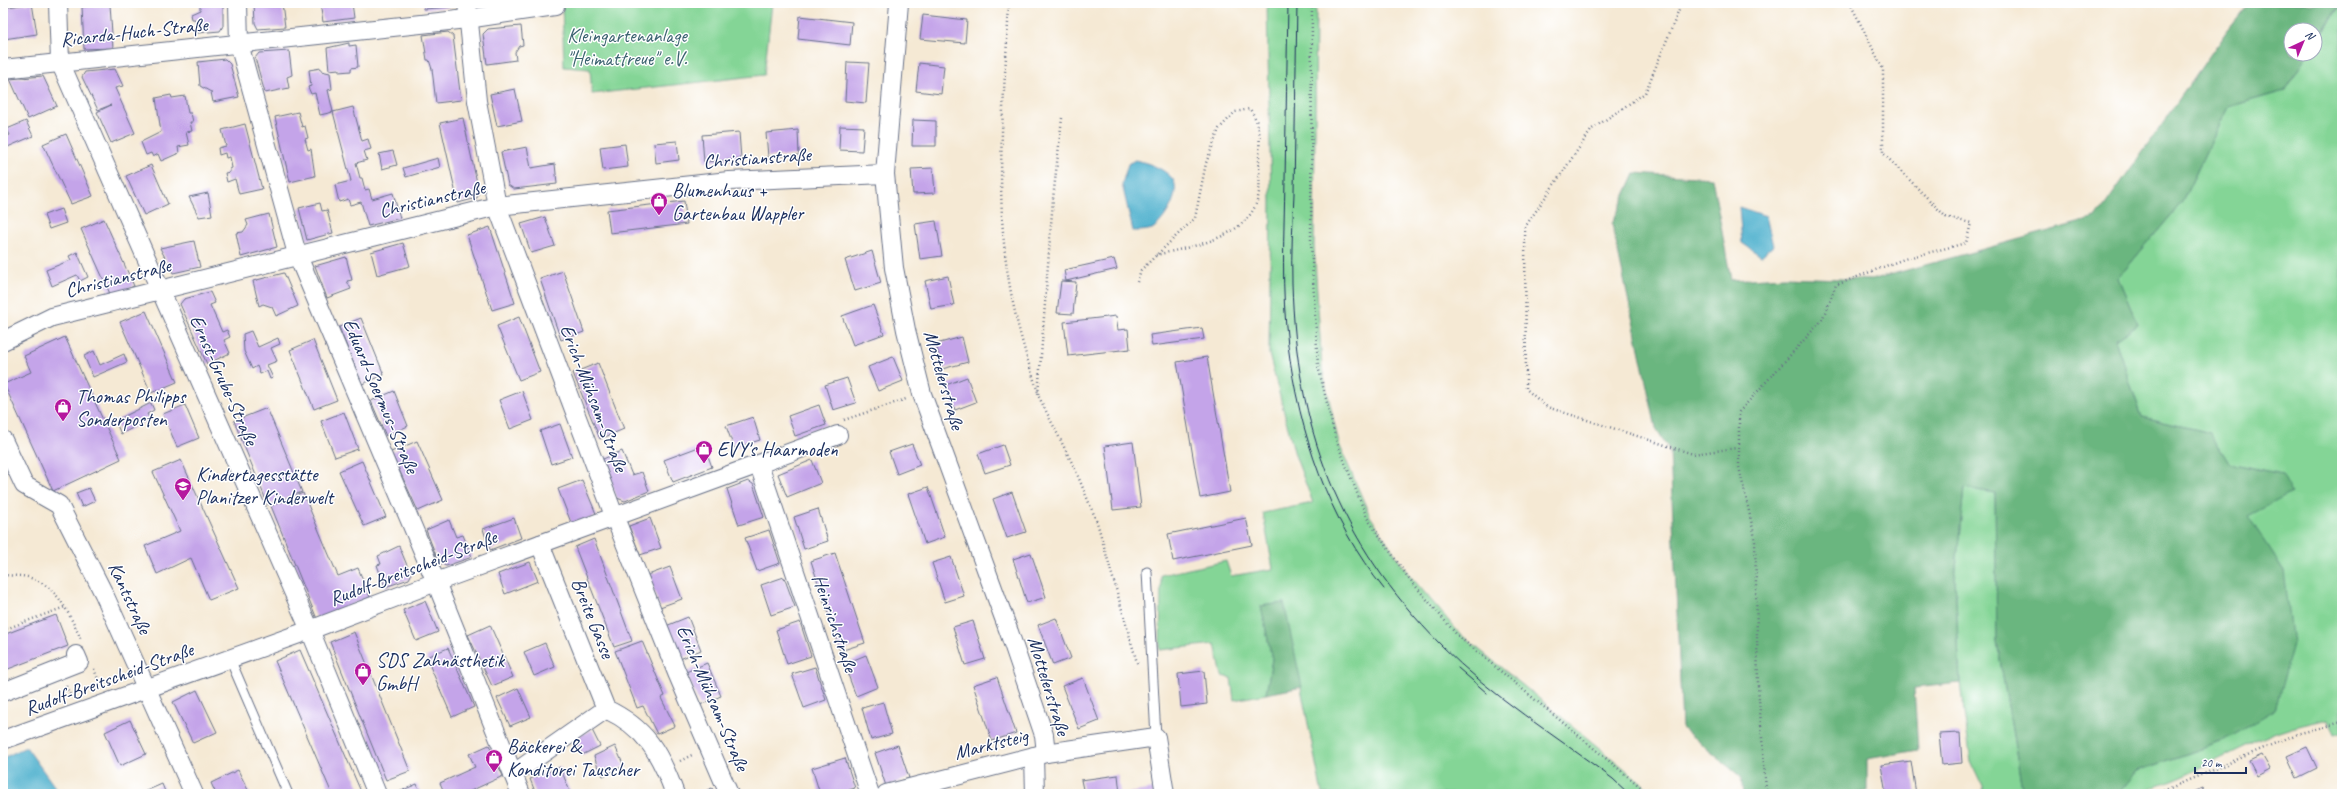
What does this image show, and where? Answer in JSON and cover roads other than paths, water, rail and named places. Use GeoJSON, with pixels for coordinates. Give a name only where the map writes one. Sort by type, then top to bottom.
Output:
{"type":"FeatureCollection","features":[{"type":"Feature","properties":{"kind":"street","name":"Ernst-Grube-Straße"},"geometry":{"type":"LineString","coordinates":[[58,3],[60,62],[310,630],[377,794]]}},
{"type":"Feature","properties":{"kind":"street","name":"Eduard-Soermus-Straße"},"geometry":{"type":"LineString","coordinates":[[238,3],[239,44],[297,254],[436,582],[515,787]]}},
{"type":"Feature","properties":{"kind":"street","name":"Mottelerstraße"},"geometry":{"type":"LineString","coordinates":[[899,3],[885,174],[894,268],[906,330],[922,394],[1009,632],[1044,735],[1035,794]]}},
{"type":"Feature","properties":{"kind":"street","name":"Ricarda-Huch-Straße"},"geometry":{"type":"LineString","coordinates":[[3,69],[239,44],[467,11],[555,6]]}},
{"type":"Feature","properties":{"kind":"street","name":"Erich-Mühsam-Straße"},"geometry":{"type":"LineString","coordinates":[[467,11],[477,101],[497,206],[677,673],[729,794]]}},
{"type":"Feature","properties":{"kind":"street","name":"Christianstraße"},"geometry":{"type":"LineString","coordinates":[[3,340],[52,317],[160,291],[297,254],[497,206],[729,181],[885,174]]}},
{"type":"Feature","properties":{"kind":"street","name":"Rudolf-Breitscheid-Straße"},"geometry":{"type":"LineString","coordinates":[[3,740],[310,630],[436,582],[616,518],[838,435]]}},
{"type":"Feature","properties":{"kind":"street","name":"Kantstraße"},"geometry":{"type":"LineString","coordinates":[[3,440],[24,486],[60,505],[104,594],[194,794]]}},
{"type":"Feature","properties":{"kind":"street","name":"Heinrichstraße"},"geometry":{"type":"LineString","coordinates":[[758,465],[870,794]]}},
{"type":"Feature","properties":{"kind":"street","name":"Breite Gasse"},"geometry":{"type":"LineString","coordinates":[[540,544],[606,709]]}},
{"type":"Feature","properties":{"kind":"street","name":"Rudolf-Breitscheid-Straße"},"geometry":{"type":"LineString","coordinates":[[3,692],[79,662],[80,650]]}},
{"type":"Feature","properties":{"kind":"street"},"geometry":{"type":"LineString","coordinates":[[515,787],[606,709],[620,716],[647,738],[665,768],[675,794]]}},
{"type":"Feature","properties":{"kind":"street","name":"Marktsteig"},"geometry":{"type":"LineString","coordinates":[[886,794],[1040,755],[1156,736]]}},
{"type":"Feature","properties":{"kind":"street"},"geometry":{"type":"LineString","coordinates":[[1156,736],[1165,794]]}},
{"type":"Feature","properties":{"kind":"lane"},"geometry":{"type":"LineString","coordinates":[[1147,572],[1156,736]]}},
{"type":"Feature","properties":{"kind":"lane"},"geometry":{"type":"LineString","coordinates":[[230,659],[288,794]]}},
{"type":"Feature","properties":{"kind":"water"},"geometry":{"type":"Polygon","coordinates":[[[1135,160],[1159,168],[1171,177],[1174,182],[1175,189],[1171,205],[1162,220],[1152,229],[1140,231],[1133,231],[1122,184],[1128,164],[1135,160]]]}},
{"type":"Feature","properties":{"kind":"water"},"geometry":{"type":"Polygon","coordinates":[[[1739,207],[1766,216],[1773,246],[1761,256],[1742,243],[1739,207]]]}},
{"type":"Feature","properties":{"kind":"water"},"geometry":{"type":"Polygon","coordinates":[[[26,747],[60,794],[3,794],[3,758],[26,747]]]}},
{"type":"Feature","properties":{"kind":"tram line"},"geometry":{"type":"LineString","coordinates":[[1288,3],[1284,304],[1293,378],[1308,442],[1319,474],[1347,534],[1364,562],[1384,589]]}},
{"type":"Feature","properties":{"kind":"tram line"},"geometry":{"type":"LineString","coordinates":[[1297,3],[1292,260],[1295,336],[1302,387],[1314,434],[1329,480],[1350,523],[1375,565],[1405,606],[1441,645],[1481,682],[1613,779],[1629,794]]}},
{"type":"Feature","properties":{"kind":"tram line"},"geometry":{"type":"LineString","coordinates":[[1458,668],[1487,693]]}},
{"type":"Feature","properties":{"kind":"place","name":"Blumenhaus + Gartenbau Wappler"},"geometry":{"type":"Point","coordinates":[659,216]}},
{"type":"Feature","properties":{"kind":"place","name":"Thomas Philipps Sonderposten"},"geometry":{"type":"Point","coordinates":[63,422]}},
{"type":"Feature","properties":{"kind":"place","name":"EVY's Haarmoden"},"geometry":{"type":"Point","coordinates":[704,464]}},
{"type":"Feature","properties":{"kind":"place","name":"Kindertagesstätte Planitzer Kinderwelt"},"geometry":{"type":"Point","coordinates":[183,501]}},
{"type":"Feature","properties":{"kind":"place","name":"SDS Zahnästhetik GmbH"},"geometry":{"type":"Point","coordinates":[363,686]}},
{"type":"Feature","properties":{"kind":"place","name":"Bäckerei & Konditorei Tauscher"},"geometry":{"type":"Point","coordinates":[494,773]}},
{"type":"Feature","properties":{"kind":"park label","name":"Kleingartenanlage \"Heimattreue\" e.V."},"geometry":{"type":"Point","coordinates":[627,46]}}]}
